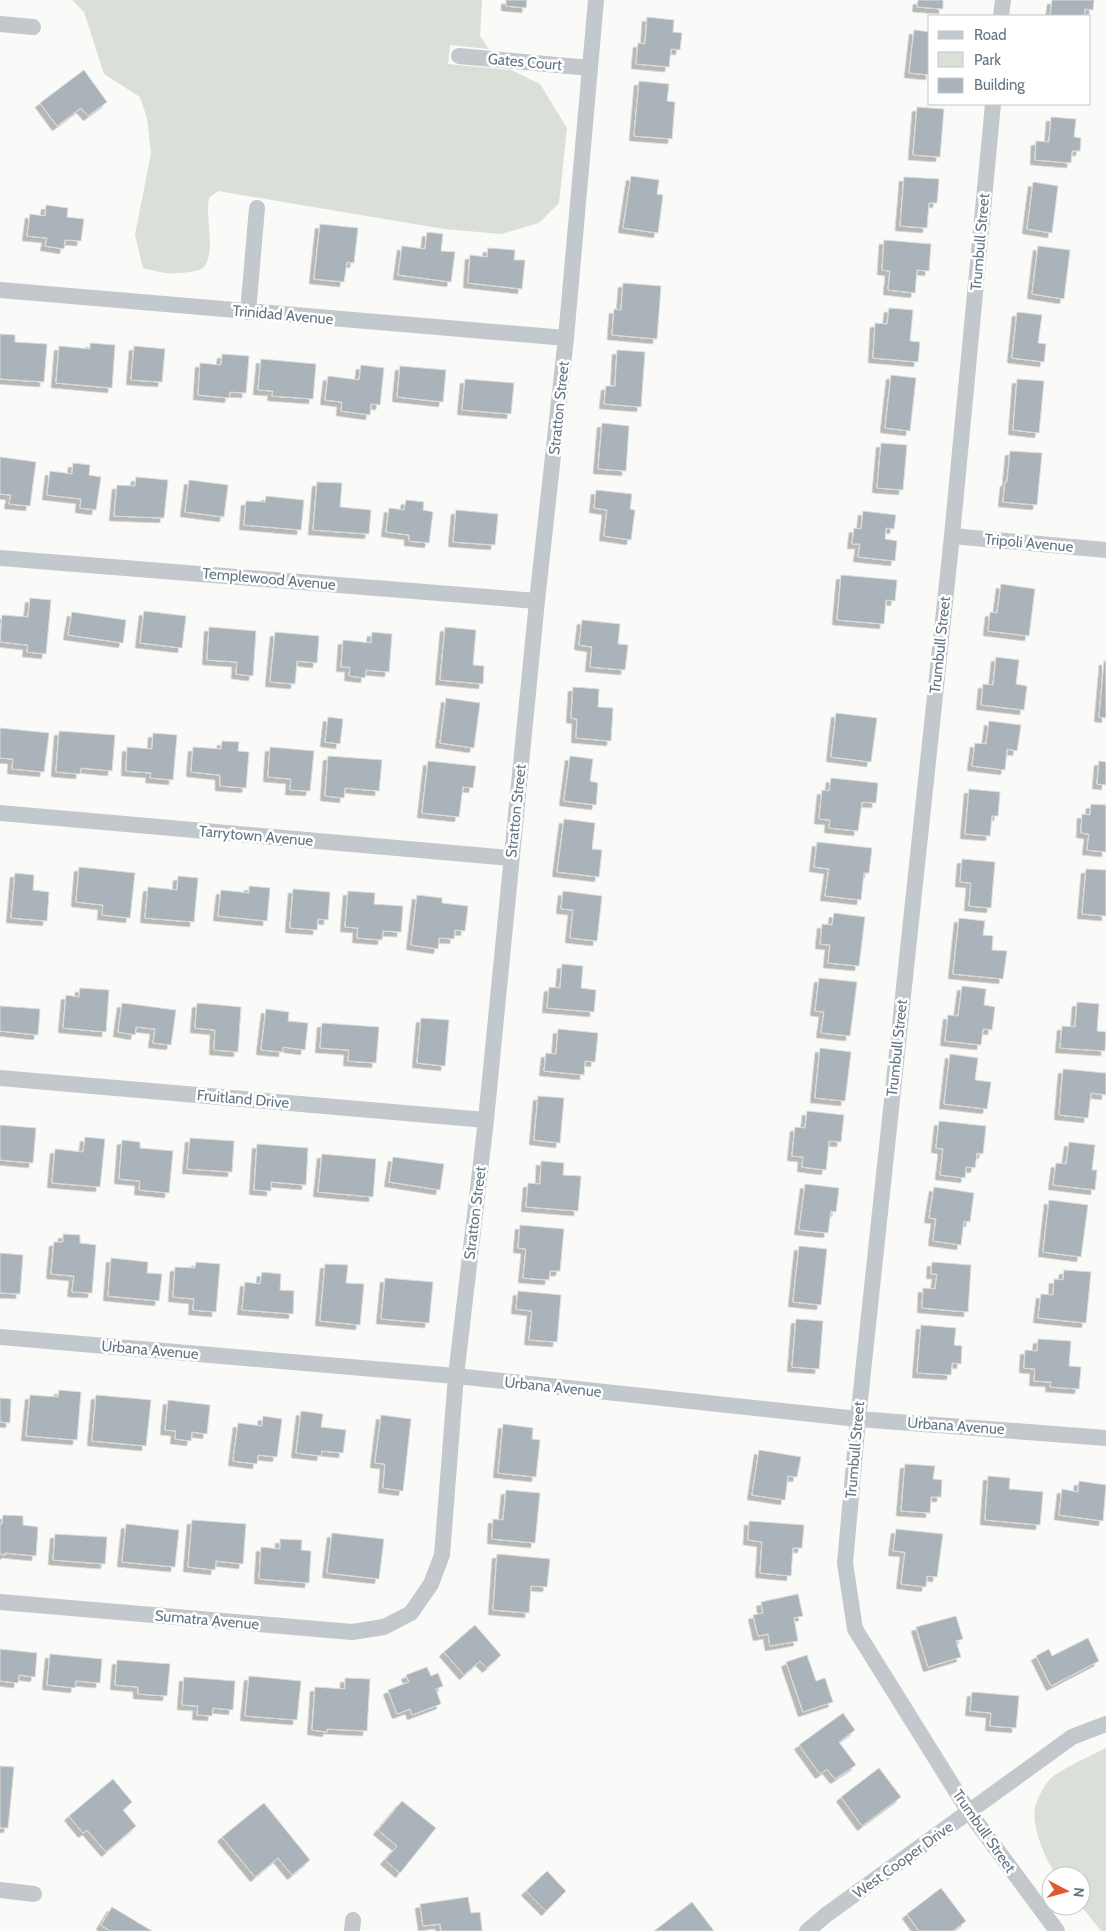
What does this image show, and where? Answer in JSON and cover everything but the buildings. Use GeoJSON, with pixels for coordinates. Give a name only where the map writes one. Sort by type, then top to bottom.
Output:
{"type":"FeatureCollection","features":[{"type":"Feature","properties":{"kind":"street","name":"Stratton Street"},"geometry":{"type":"LineString","coordinates":[[411,1613],[431,1584],[442,1554],[456,1376],[486,1120],[537,601],[566,338],[596,0]]}},
{"type":"Feature","properties":{"kind":"street"},"geometry":{"type":"LineString","coordinates":[[1001,15],[1003,0]]}},
{"type":"Feature","properties":{"kind":"street"},"geometry":{"type":"LineString","coordinates":[[0,24],[33,27]]}},
{"type":"Feature","properties":{"kind":"street","name":"Gates Court"},"geometry":{"type":"LineString","coordinates":[[459,56],[590,68]]}},
{"type":"Feature","properties":{"kind":"street","name":"Trumbull Street"},"geometry":{"type":"LineString","coordinates":[[993,105],[952,536],[858,1419],[845,1563],[855,1629],[969,1812],[1057,1931]]}},
{"type":"Feature","properties":{"kind":"street"},"geometry":{"type":"LineString","coordinates":[[248,312],[257,208]]}},
{"type":"Feature","properties":{"kind":"street","name":"Trinidad Avenue"},"geometry":{"type":"LineString","coordinates":[[0,290],[566,338]]}},
{"type":"Feature","properties":{"kind":"street","name":"Tripoli Avenue"},"geometry":{"type":"LineString","coordinates":[[952,536],[1106,550]]}},
{"type":"Feature","properties":{"kind":"street","name":"Templewood Avenue"},"geometry":{"type":"LineString","coordinates":[[0,558],[537,601]]}},
{"type":"Feature","properties":{"kind":"street","name":"Tarrytown Avenue"},"geometry":{"type":"LineString","coordinates":[[0,814],[511,858]]}},
{"type":"Feature","properties":{"kind":"street","name":"Fruitland Drive"},"geometry":{"type":"LineString","coordinates":[[0,1078],[486,1120]]}},
{"type":"Feature","properties":{"kind":"street","name":"Urbana Avenue"},"geometry":{"type":"LineString","coordinates":[[0,1337],[456,1376],[858,1419],[1106,1438]]}},
{"type":"Feature","properties":{"kind":"street","name":"Sumatra Avenue"},"geometry":{"type":"LineString","coordinates":[[0,1602],[352,1632],[384,1627],[411,1613]]}},
{"type":"Feature","properties":{"kind":"street","name":"West Cooper Drive"},"geometry":{"type":"LineString","coordinates":[[807,1931],[826,1915],[1072,1737],[1106,1724]]}},
{"type":"Feature","properties":{"kind":"street"},"geometry":{"type":"LineString","coordinates":[[0,1890],[34,1894]]}},
{"type":"Feature","properties":{"kind":"green space"},"geometry":{"type":"Polygon","coordinates":[[[72,0],[482,0],[480,36],[489,49],[450,45],[448,64],[511,70],[540,84],[567,128],[559,203],[539,223],[501,234],[444,229],[218,191],[209,198],[210,249],[205,266],[196,271],[176,273],[143,268],[135,235],[151,153],[147,118],[140,97],[104,74],[84,12],[72,0]]]}},
{"type":"Feature","properties":{"kind":"green space"},"geometry":{"type":"Polygon","coordinates":[[[1106,1748],[1106,1931],[1101,1931],[1089,1916],[1091,1916],[1091,1866],[1051,1866],[1037,1831],[1034,1812],[1038,1798],[1049,1780],[1067,1768],[1106,1748]]]}}]}
